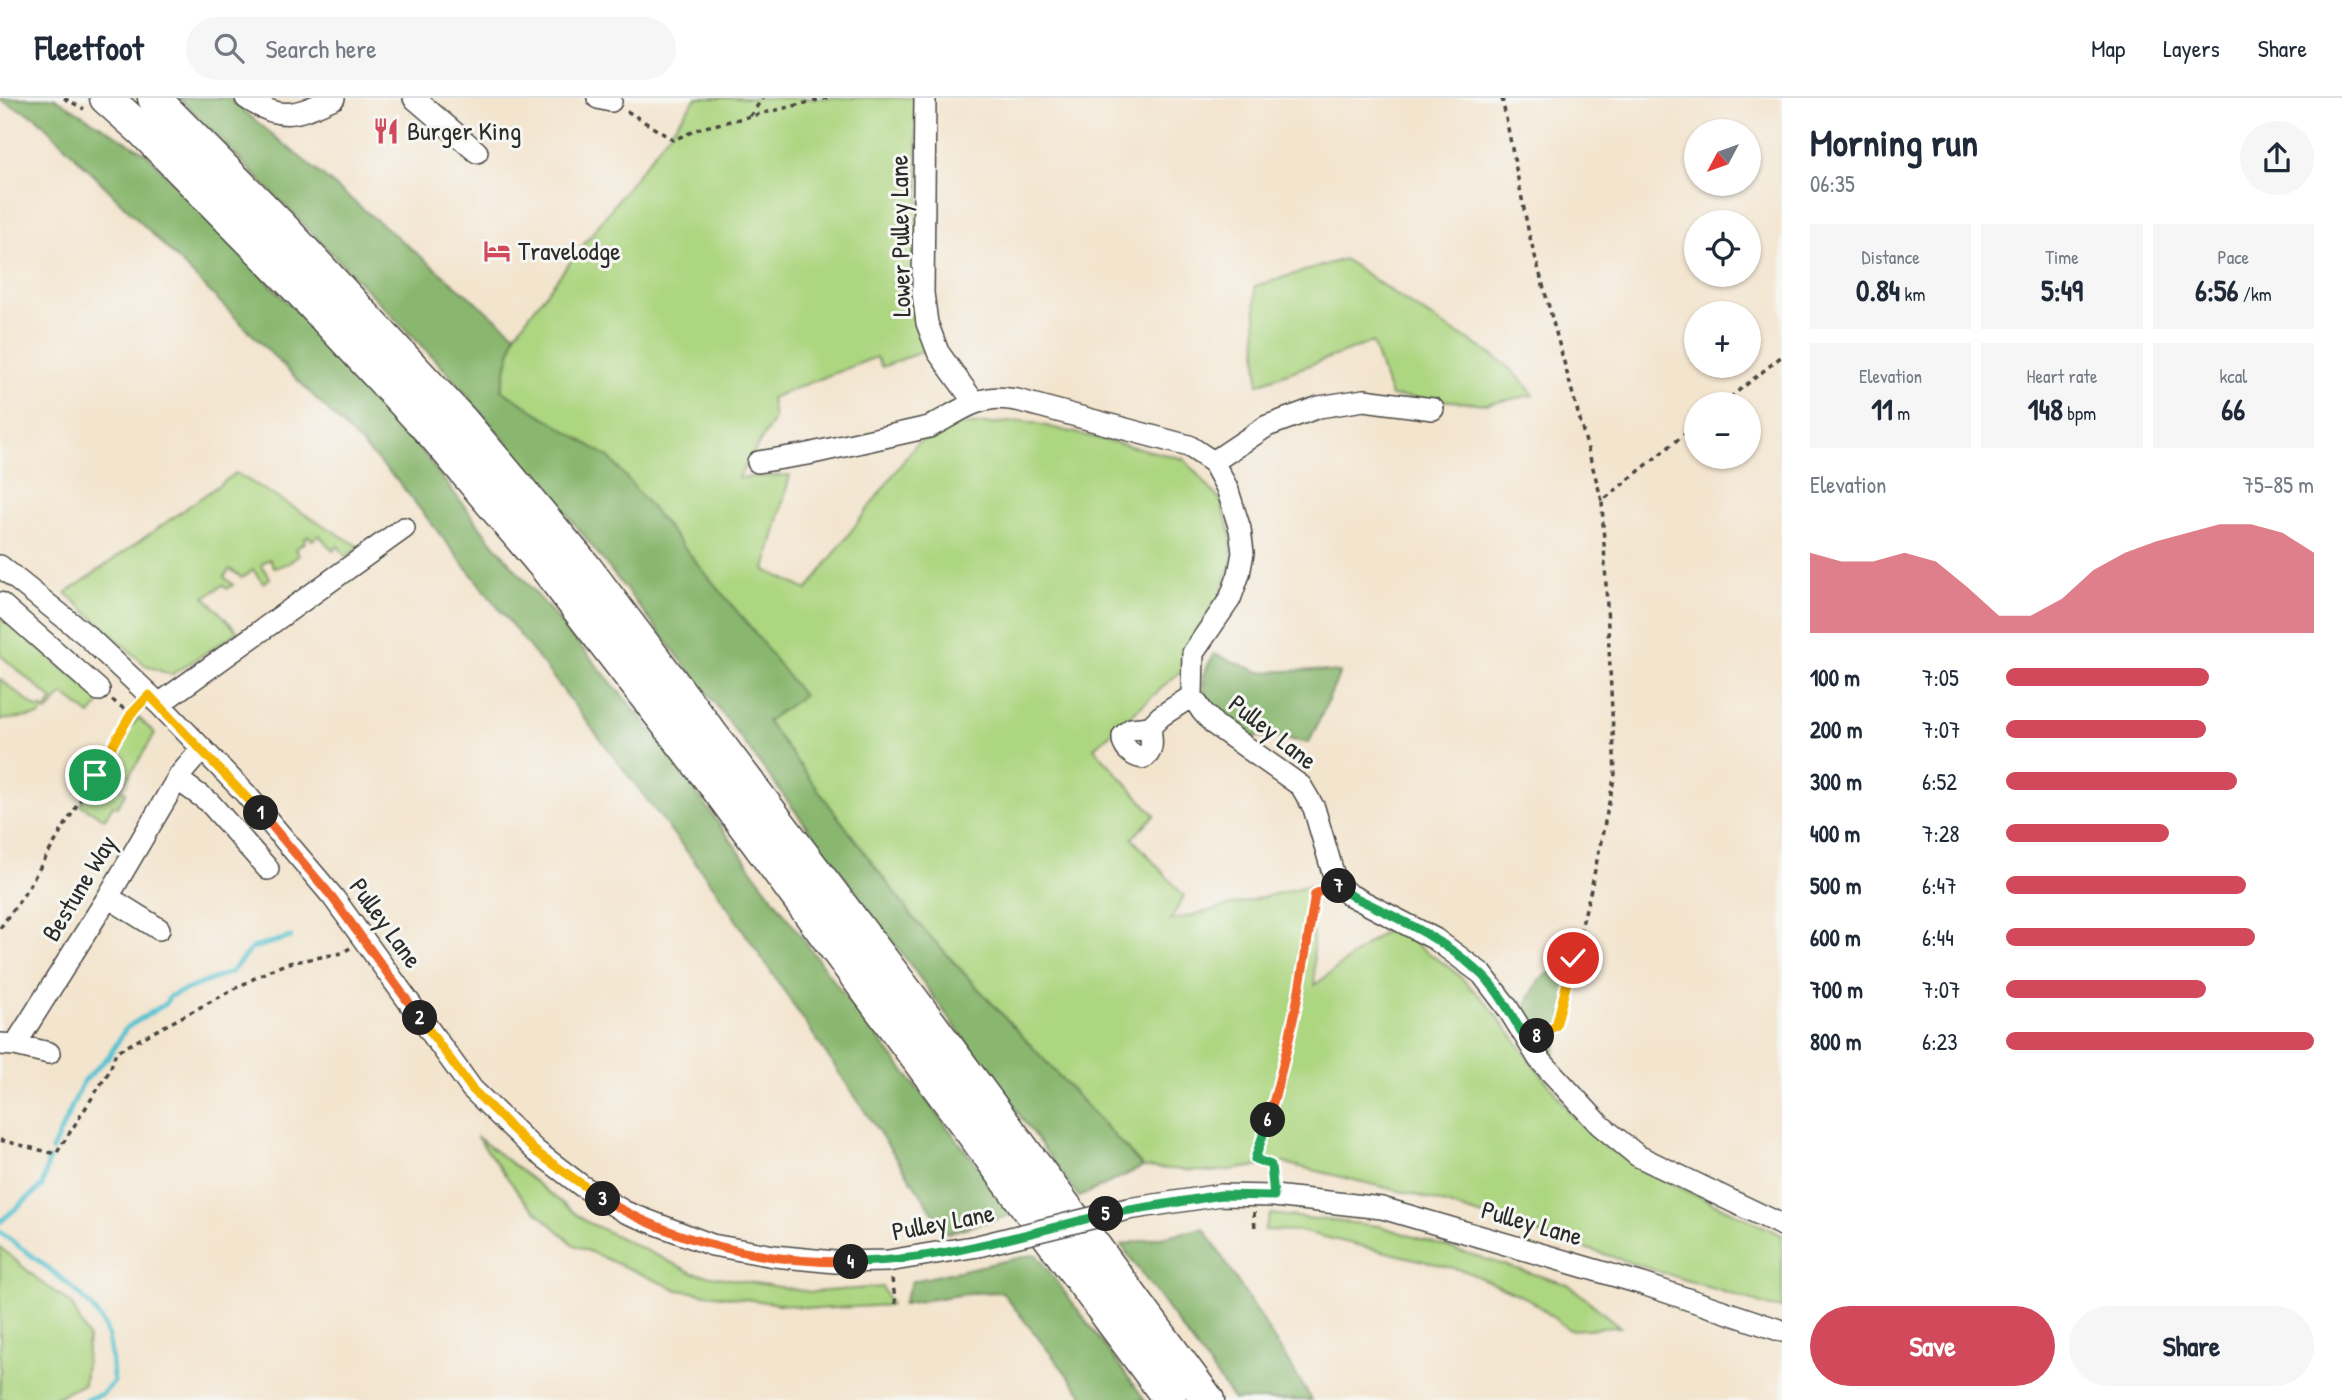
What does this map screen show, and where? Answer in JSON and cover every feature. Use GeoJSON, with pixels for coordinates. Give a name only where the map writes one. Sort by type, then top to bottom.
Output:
{"type":"FeatureCollection","features":[{"type":"Feature","properties":{"kind":"highway"},"geometry":{"type":"LineString","coordinates":[[106,98],[302,293],[434,435],[547,569],[716,787],[1170,1400]]}},
{"type":"Feature","properties":{"kind":"highway"},"geometry":{"type":"LineString","coordinates":[[154,98],[280,225],[463,422],[585,567],[915,1003],[1208,1400]]}},
{"type":"Feature","properties":{"kind":"street"},"geometry":{"type":"LineString","coordinates":[[246,98],[263,110],[295,115],[334,98]]}},
{"type":"Feature","properties":{"kind":"street"},"geometry":{"type":"LineString","coordinates":[[271,98],[282,110],[295,115]]}},
{"type":"Feature","properties":{"kind":"street"},"geometry":{"type":"LineString","coordinates":[[414,98],[477,152]]}},
{"type":"Feature","properties":{"kind":"street","name":"Lower Pulley Lane"},"geometry":{"type":"LineString","coordinates":[[925,98],[923,293],[927,323],[938,352],[974,402]]}},
{"type":"Feature","properties":{"kind":"street"},"geometry":{"type":"LineString","coordinates":[[758,462],[808,454],[929,427],[948,419],[974,402],[992,398],[1017,400],[1189,446],[1213,463],[1267,426],[1319,407],[1364,400],[1433,409]]}},
{"type":"Feature","properties":{"kind":"street","name":"Pulley Lane"},"geometry":{"type":"LineString","coordinates":[[1213,463],[1227,488],[1240,530],[1243,553],[1230,598],[1193,653],[1192,696],[1216,725],[1301,786],[1314,808],[1327,888]]}},
{"type":"Feature","properties":{"kind":"street"},"geometry":{"type":"LineString","coordinates":[[159,704],[404,528]]}},
{"type":"Feature","properties":{"kind":"street","name":"Pulley Lane"},"geometry":{"type":"LineString","coordinates":[[0,566],[86,635],[159,704],[245,793],[332,897],[472,1089],[536,1152],[582,1186],[625,1212],[712,1245],[774,1256],[835,1262],[888,1261],[978,1246],[1128,1209],[1221,1195],[1274,1196],[1382,1208],[1643,1284],[1782,1331]]}},
{"type":"Feature","properties":{"kind":"street"},"geometry":{"type":"LineString","coordinates":[[0,603],[99,690]]}},
{"type":"Feature","properties":{"kind":"street"},"geometry":{"type":"LineString","coordinates":[[1150,727],[1161,716],[1192,696]]}},
{"type":"Feature","properties":{"kind":"street","name":"Bestune Way"},"geometry":{"type":"LineString","coordinates":[[8,1044],[108,897],[177,779],[202,749]]}},
{"type":"Feature","properties":{"kind":"street"},"geometry":{"type":"LineString","coordinates":[[177,779],[209,802],[268,869]]}},
{"type":"Feature","properties":{"kind":"street"},"geometry":{"type":"LineString","coordinates":[[1327,888],[1348,894],[1435,939],[1482,974],[1507,1007],[1539,1059],[1600,1125],[1638,1156],[1782,1226]]}},
{"type":"Feature","properties":{"kind":"street"},"geometry":{"type":"LineString","coordinates":[[108,897],[159,929]]}},
{"type":"Feature","properties":{"kind":"street"},"geometry":{"type":"LineString","coordinates":[[8,1044],[49,1053]]}},
{"type":"Feature","properties":{"kind":"path"},"geometry":{"type":"LineString","coordinates":[[749,117],[763,98]]}},
{"type":"Feature","properties":{"kind":"path"},"geometry":{"type":"LineString","coordinates":[[604,99],[673,140],[701,128],[827,98]]}},
{"type":"Feature","properties":{"kind":"path"},"geometry":{"type":"LineString","coordinates":[[1502,98],[1530,234],[1602,501],[1615,774],[1591,889],[1556,1026],[1526,1040]]}},
{"type":"Feature","properties":{"kind":"path"},"geometry":{"type":"LineString","coordinates":[[1737,392],[1782,356]]}},
{"type":"Feature","properties":{"kind":"path"},"geometry":{"type":"LineString","coordinates":[[1602,501],[1684,435]]}},
{"type":"Feature","properties":{"kind":"path"},"geometry":{"type":"LineString","coordinates":[[0,928],[23,896],[131,714],[99,690]]}},
{"type":"Feature","properties":{"kind":"path"},"geometry":{"type":"LineString","coordinates":[[1274,1196],[1271,1165],[1255,1159],[1284,1067],[1299,998],[1315,894],[1327,888]]}},
{"type":"Feature","properties":{"kind":"path"},"geometry":{"type":"LineString","coordinates":[[0,1140],[55,1154],[110,1070],[116,1052],[270,971],[289,963],[342,953],[363,940]]}},
{"type":"Feature","properties":{"kind":"green space"},"geometry":{"type":"Polygon","coordinates":[[[0,98],[55,98],[147,154],[330,347],[420,449],[489,538],[643,720],[833,980],[1015,1214],[947,1233],[714,887],[397,480],[36,117],[0,98]]]}},
{"type":"Feature","properties":{"kind":"green space"},"geometry":{"type":"Polygon","coordinates":[[[180,98],[228,98],[515,334],[501,390],[610,458],[751,628],[803,696],[767,721],[914,919],[1143,1167],[1079,1197],[909,963],[710,697],[573,522],[449,374],[180,98]]]}},
{"type":"Feature","properties":{"kind":"green space"},"geometry":{"type":"Polygon","coordinates":[[[696,98],[915,98],[926,350],[882,367],[876,357],[771,398],[774,419],[738,478],[790,475],[765,570],[807,590],[917,443],[956,426],[1025,421],[1184,459],[1220,500],[1231,534],[1232,562],[1218,600],[1198,628],[1181,671],[1094,748],[1155,815],[1132,838],[1184,896],[1170,921],[1310,885],[1315,985],[1390,927],[1452,969],[1487,1003],[1573,1116],[1604,1146],[1676,1186],[1782,1235],[1782,1308],[1771,1307],[1420,1196],[1284,1163],[1212,1172],[1143,1167],[914,919],[766,720],[803,696],[501,390],[515,334],[696,98]]]}},
{"type":"Feature","properties":{"kind":"green space"},"geometry":{"type":"Polygon","coordinates":[[[1344,259],[1501,362],[1533,395],[1486,404],[1391,396],[1372,342],[1258,384],[1255,286],[1344,259]]]}},
{"type":"Feature","properties":{"kind":"green space"},"geometry":{"type":"Polygon","coordinates":[[[236,473],[360,547],[346,557],[338,546],[333,551],[319,535],[312,540],[309,536],[295,549],[299,555],[289,563],[275,568],[269,559],[261,565],[270,578],[263,583],[253,570],[242,578],[230,569],[224,577],[233,585],[227,589],[223,585],[205,597],[238,632],[171,675],[145,665],[66,593],[236,473]]]}},
{"type":"Feature","properties":{"kind":"green space"},"geometry":{"type":"Polygon","coordinates":[[[0,617],[102,700],[90,715],[63,694],[47,712],[45,710],[53,700],[0,655],[0,617]]]}},
{"type":"Feature","properties":{"kind":"green space"},"geometry":{"type":"Polygon","coordinates":[[[1214,654],[1260,672],[1314,670],[1340,673],[1309,743],[1283,738],[1242,736],[1214,711],[1204,697],[1203,675],[1214,654]]]}},
{"type":"Feature","properties":{"kind":"green space"},"geometry":{"type":"Polygon","coordinates":[[[0,679],[38,709],[41,707],[45,710],[39,716],[0,720],[0,679]]]}},
{"type":"Feature","properties":{"kind":"green space"},"geometry":{"type":"Polygon","coordinates":[[[139,718],[155,734],[121,789],[126,792],[117,807],[113,805],[105,819],[80,805],[129,728],[139,718]]]}},
{"type":"Feature","properties":{"kind":"green space"},"geometry":{"type":"Polygon","coordinates":[[[1566,963],[1573,985],[1553,1057],[1520,1016],[1539,980],[1566,963]]]}},
{"type":"Feature","properties":{"kind":"green space"},"geometry":{"type":"Polygon","coordinates":[[[476,1136],[585,1221],[693,1273],[811,1292],[882,1287],[891,1305],[817,1309],[678,1290],[574,1245],[525,1201],[476,1136]]]}},
{"type":"Feature","properties":{"kind":"green space"},"geometry":{"type":"Polygon","coordinates":[[[1270,1214],[1379,1226],[1569,1285],[1620,1327],[1569,1330],[1531,1300],[1465,1271],[1299,1231],[1264,1230],[1270,1214]]]}},
{"type":"Feature","properties":{"kind":"green space"},"geometry":{"type":"Polygon","coordinates":[[[1204,1228],[1312,1400],[1234,1400],[1121,1245],[1204,1228]]]}},
{"type":"Feature","properties":{"kind":"green space"},"geometry":{"type":"Polygon","coordinates":[[[0,1247],[42,1283],[71,1303],[88,1338],[84,1384],[50,1400],[0,1400],[0,1247]]]}},
{"type":"Feature","properties":{"kind":"green space"},"geometry":{"type":"Polygon","coordinates":[[[1036,1254],[1145,1400],[1087,1400],[1002,1292],[971,1293],[903,1304],[912,1281],[1036,1254]]]}},
{"type":"Feature","properties":{"kind":"waterway"},"geometry":{"type":"LineString","coordinates":[[52,1150],[83,1082],[109,1056],[126,1028],[165,1004],[170,996],[231,972],[252,948],[291,937]]}},
{"type":"Feature","properties":{"kind":"waterway"},"geometry":{"type":"LineString","coordinates":[[0,1222],[42,1186],[49,1159]]}},
{"type":"Feature","properties":{"kind":"waterway"},"geometry":{"type":"LineString","coordinates":[[0,1232],[73,1289],[98,1315],[105,1328],[114,1382],[102,1394],[85,1400]]}},
{"type":"Feature","properties":{"kind":"place","name":"Burger King"},"geometry":{"type":"Point","coordinates":[386,131]}},
{"type":"Feature","properties":{"kind":"place","name":"Travelodge"},"geometry":{"type":"Point","coordinates":[497,251]}},
{"type":"Feature","properties":{"kind":"route"},"geometry":{"type":"LineString","coordinates":[[95,775],[131,714],[149,695],[245,793],[332,897],[472,1089],[536,1152],[582,1186],[625,1212],[712,1245],[774,1256],[835,1262],[888,1261],[978,1246],[1128,1209],[1221,1195],[1274,1196],[1271,1165],[1255,1159],[1284,1067],[1299,998],[1315,894],[1336,883],[1348,894],[1435,939],[1482,974],[1507,1007],[1526,1040],[1556,1026],[1573,958]]}}]}
